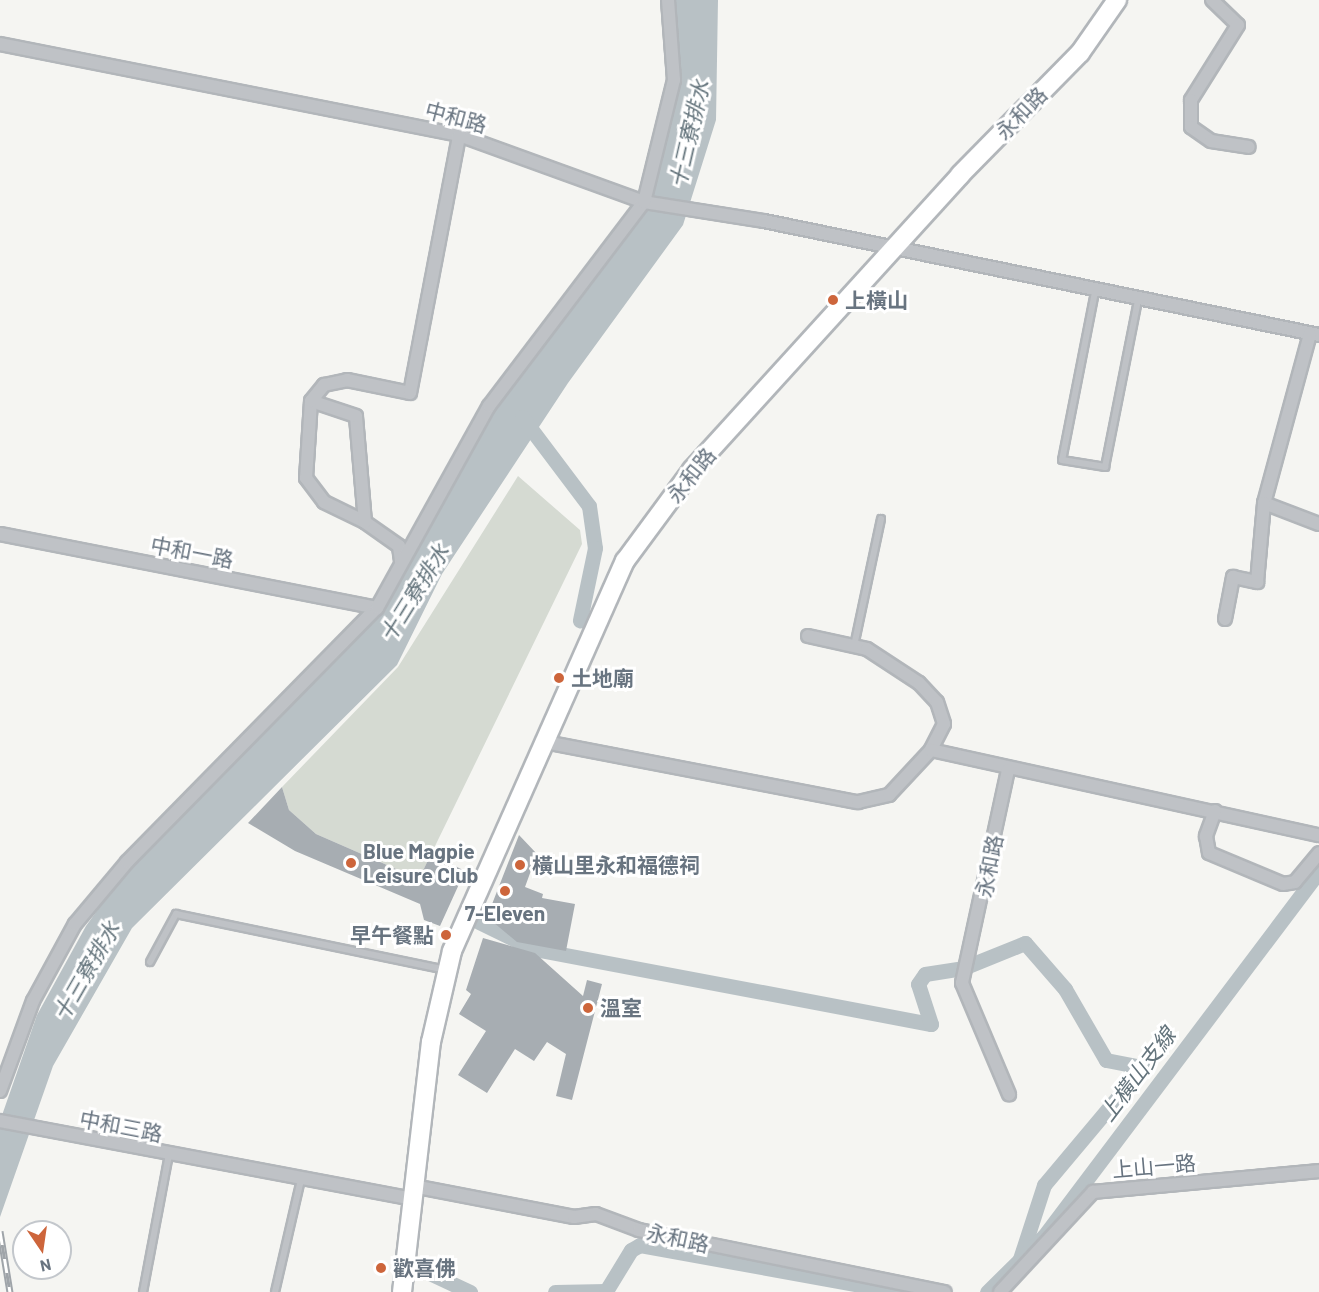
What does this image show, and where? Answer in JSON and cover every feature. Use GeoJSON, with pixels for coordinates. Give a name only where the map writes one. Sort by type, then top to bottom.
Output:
{"type":"FeatureCollection","features":[{"type":"Feature","properties":{"kind":"main road","name":"永和路"},"geometry":{"type":"LineString","coordinates":[[402,1292],[431,1042],[448,970],[545,741],[625,561],[692,470],[896,247],[1080,53],[1117,0]]}},
{"type":"Feature","properties":{"kind":"street"},"geometry":{"type":"LineString","coordinates":[[0,1091],[33,1001],[75,924],[127,862],[377,608],[400,561],[489,406],[647,203],[674,80],[668,0]]}},
{"type":"Feature","properties":{"kind":"street"},"geometry":{"type":"LineString","coordinates":[[1212,0],[1238,25],[1191,100],[1191,127],[1211,141],[1249,147]]}},
{"type":"Feature","properties":{"kind":"street","name":"中和路"},"geometry":{"type":"LineString","coordinates":[[0,44],[459,135],[647,203],[896,247]]}},
{"type":"Feature","properties":{"kind":"street"},"geometry":{"type":"LineString","coordinates":[[400,561],[399,546],[365,522],[324,502],[306,478],[312,401],[324,385],[346,380],[410,393],[459,135]]}},
{"type":"Feature","properties":{"kind":"street"},"geometry":{"type":"LineString","coordinates":[[896,247],[1138,301],[1314,334],[1264,503],[1257,582],[1233,577],[1225,620]]}},
{"type":"Feature","properties":{"kind":"street"},"geometry":{"type":"LineString","coordinates":[[312,401],[356,416],[365,522]]}},
{"type":"Feature","properties":{"kind":"street"},"geometry":{"type":"LineString","coordinates":[[1264,503],[1319,524]]}},
{"type":"Feature","properties":{"kind":"street","name":"中和一路"},"geometry":{"type":"LineString","coordinates":[[0,534],[377,608]]}},
{"type":"Feature","properties":{"kind":"street"},"geometry":{"type":"LineString","coordinates":[[545,741],[858,802],[889,795],[931,750],[944,724],[936,702],[898,666],[854,647],[808,636]]}},
{"type":"Feature","properties":{"kind":"street"},"geometry":{"type":"LineString","coordinates":[[931,750],[1008,770],[1215,811],[1319,835]]}},
{"type":"Feature","properties":{"kind":"street","name":"永和路"},"geometry":{"type":"LineString","coordinates":[[1008,770],[969,964],[962,983],[1009,1094]]}},
{"type":"Feature","properties":{"kind":"street"},"geometry":{"type":"LineString","coordinates":[[1215,811],[1206,836],[1209,853],[1282,884],[1295,882],[1319,853]]}},
{"type":"Feature","properties":{"kind":"street","name":"中和三路"},"geometry":{"type":"LineString","coordinates":[[0,1121],[169,1154]]}},
{"type":"Feature","properties":{"kind":"street","name":"永和路"},"geometry":{"type":"LineString","coordinates":[[169,1154],[301,1179],[412,1192],[574,1217],[596,1214],[639,1230],[945,1292]]}},
{"type":"Feature","properties":{"kind":"street","name":"上山一路"},"geometry":{"type":"LineString","coordinates":[[1000,1292],[1094,1192],[1319,1171]]}},
{"type":"Feature","properties":{"kind":"lane"},"geometry":{"type":"LineString","coordinates":[[1095,292],[1062,460],[1105,467],[1138,301]]}},
{"type":"Feature","properties":{"kind":"lane"},"geometry":{"type":"LineString","coordinates":[[854,647],[881,519]]}},
{"type":"Feature","properties":{"kind":"lane"},"geometry":{"type":"LineString","coordinates":[[150,962],[176,914],[448,970]]}},
{"type":"Feature","properties":{"kind":"lane","name":"中和三路"},"geometry":{"type":"LineString","coordinates":[[142,1292],[169,1154]]}},
{"type":"Feature","properties":{"kind":"lane"},"geometry":{"type":"LineString","coordinates":[[275,1292],[301,1179]]}},
{"type":"Feature","properties":{"kind":"shaded area"},"geometry":{"type":"Polygon","coordinates":[[[518,476],[580,530],[582,544],[419,879],[316,834],[289,810],[282,787],[398,667],[518,476]]]}},
{"type":"Feature","properties":{"kind":"water","name":"十三寮排水"},"geometry":{"type":"Polygon","coordinates":[[[672,0],[718,0],[716,120],[683,225],[568,383],[442,574],[397,665],[132,928],[53,1066],[0,1217],[0,1121],[37,1015],[86,926],[130,865],[381,611],[492,409],[645,214],[661,166],[679,79],[672,0]]]}},
{"type":"Feature","properties":{"kind":"building","name":"Blue Magpie Leisure Club"},"geometry":{"type":"Polygon","coordinates":[[[282,787],[289,810],[316,834],[419,879],[431,854],[465,871],[440,926],[424,920],[420,904],[295,851],[248,823],[282,787]]]}},
{"type":"Feature","properties":{"kind":"building"},"geometry":{"type":"Polygon","coordinates":[[[519,835],[537,854],[525,887],[543,894],[542,898],[575,904],[566,951],[517,942],[487,917],[519,835]]]}},
{"type":"Feature","properties":{"kind":"building"},"geometry":{"type":"Polygon","coordinates":[[[483,938],[535,953],[583,996],[587,980],[602,984],[572,1100],[556,1096],[566,1054],[547,1042],[534,1061],[515,1049],[487,1093],[458,1075],[486,1031],[459,1014],[471,994],[466,990],[483,938]]]}},
{"type":"Feature","properties":{"kind":"waterway"},"geometry":{"type":"LineString","coordinates":[[522,417],[589,506],[595,548],[580,620]]}},
{"type":"Feature","properties":{"kind":"waterway","name":"上橫山支線"},"geometry":{"type":"LineString","coordinates":[[987,1292],[1044,1236],[1319,871]]}},
{"type":"Feature","properties":{"kind":"waterway"},"geometry":{"type":"LineString","coordinates":[[479,922],[534,949],[931,1024],[918,984],[925,974],[963,968],[1025,943],[1065,989],[1106,1060],[1143,1067],[1044,1185],[1020,1259]]}},
{"type":"Feature","properties":{"kind":"waterway"},"geometry":{"type":"LineString","coordinates":[[555,1292],[606,1291],[631,1250],[640,1245],[899,1292]]}},
{"type":"Feature","properties":{"kind":"waterway"},"geometry":{"type":"LineString","coordinates":[[423,1270],[470,1292]]}},
{"type":"Feature","properties":{"kind":"railway"},"geometry":{"type":"LineString","coordinates":[[0,1231],[10,1292]]}},
{"type":"Feature","properties":{"kind":"place","name":"上橫山"},"geometry":{"type":"Point","coordinates":[833,300]}},
{"type":"Feature","properties":{"kind":"place","name":"土地廟"},"geometry":{"type":"Point","coordinates":[559,678]}},
{"type":"Feature","properties":{"kind":"place","name":"Blue Magpie Leisure Club"},"geometry":{"type":"Point","coordinates":[351,863]}},
{"type":"Feature","properties":{"kind":"place","name":"橫山里永和福德祠"},"geometry":{"type":"Point","coordinates":[520,865]}},
{"type":"Feature","properties":{"kind":"place","name":"7-Eleven"},"geometry":{"type":"Point","coordinates":[505,891]}},
{"type":"Feature","properties":{"kind":"place","name":"早午餐點"},"geometry":{"type":"Point","coordinates":[446,935]}},
{"type":"Feature","properties":{"kind":"place","name":"溫室"},"geometry":{"type":"Point","coordinates":[588,1008]}},
{"type":"Feature","properties":{"kind":"place","name":"歡喜佛"},"geometry":{"type":"Point","coordinates":[381,1268]}}]}
